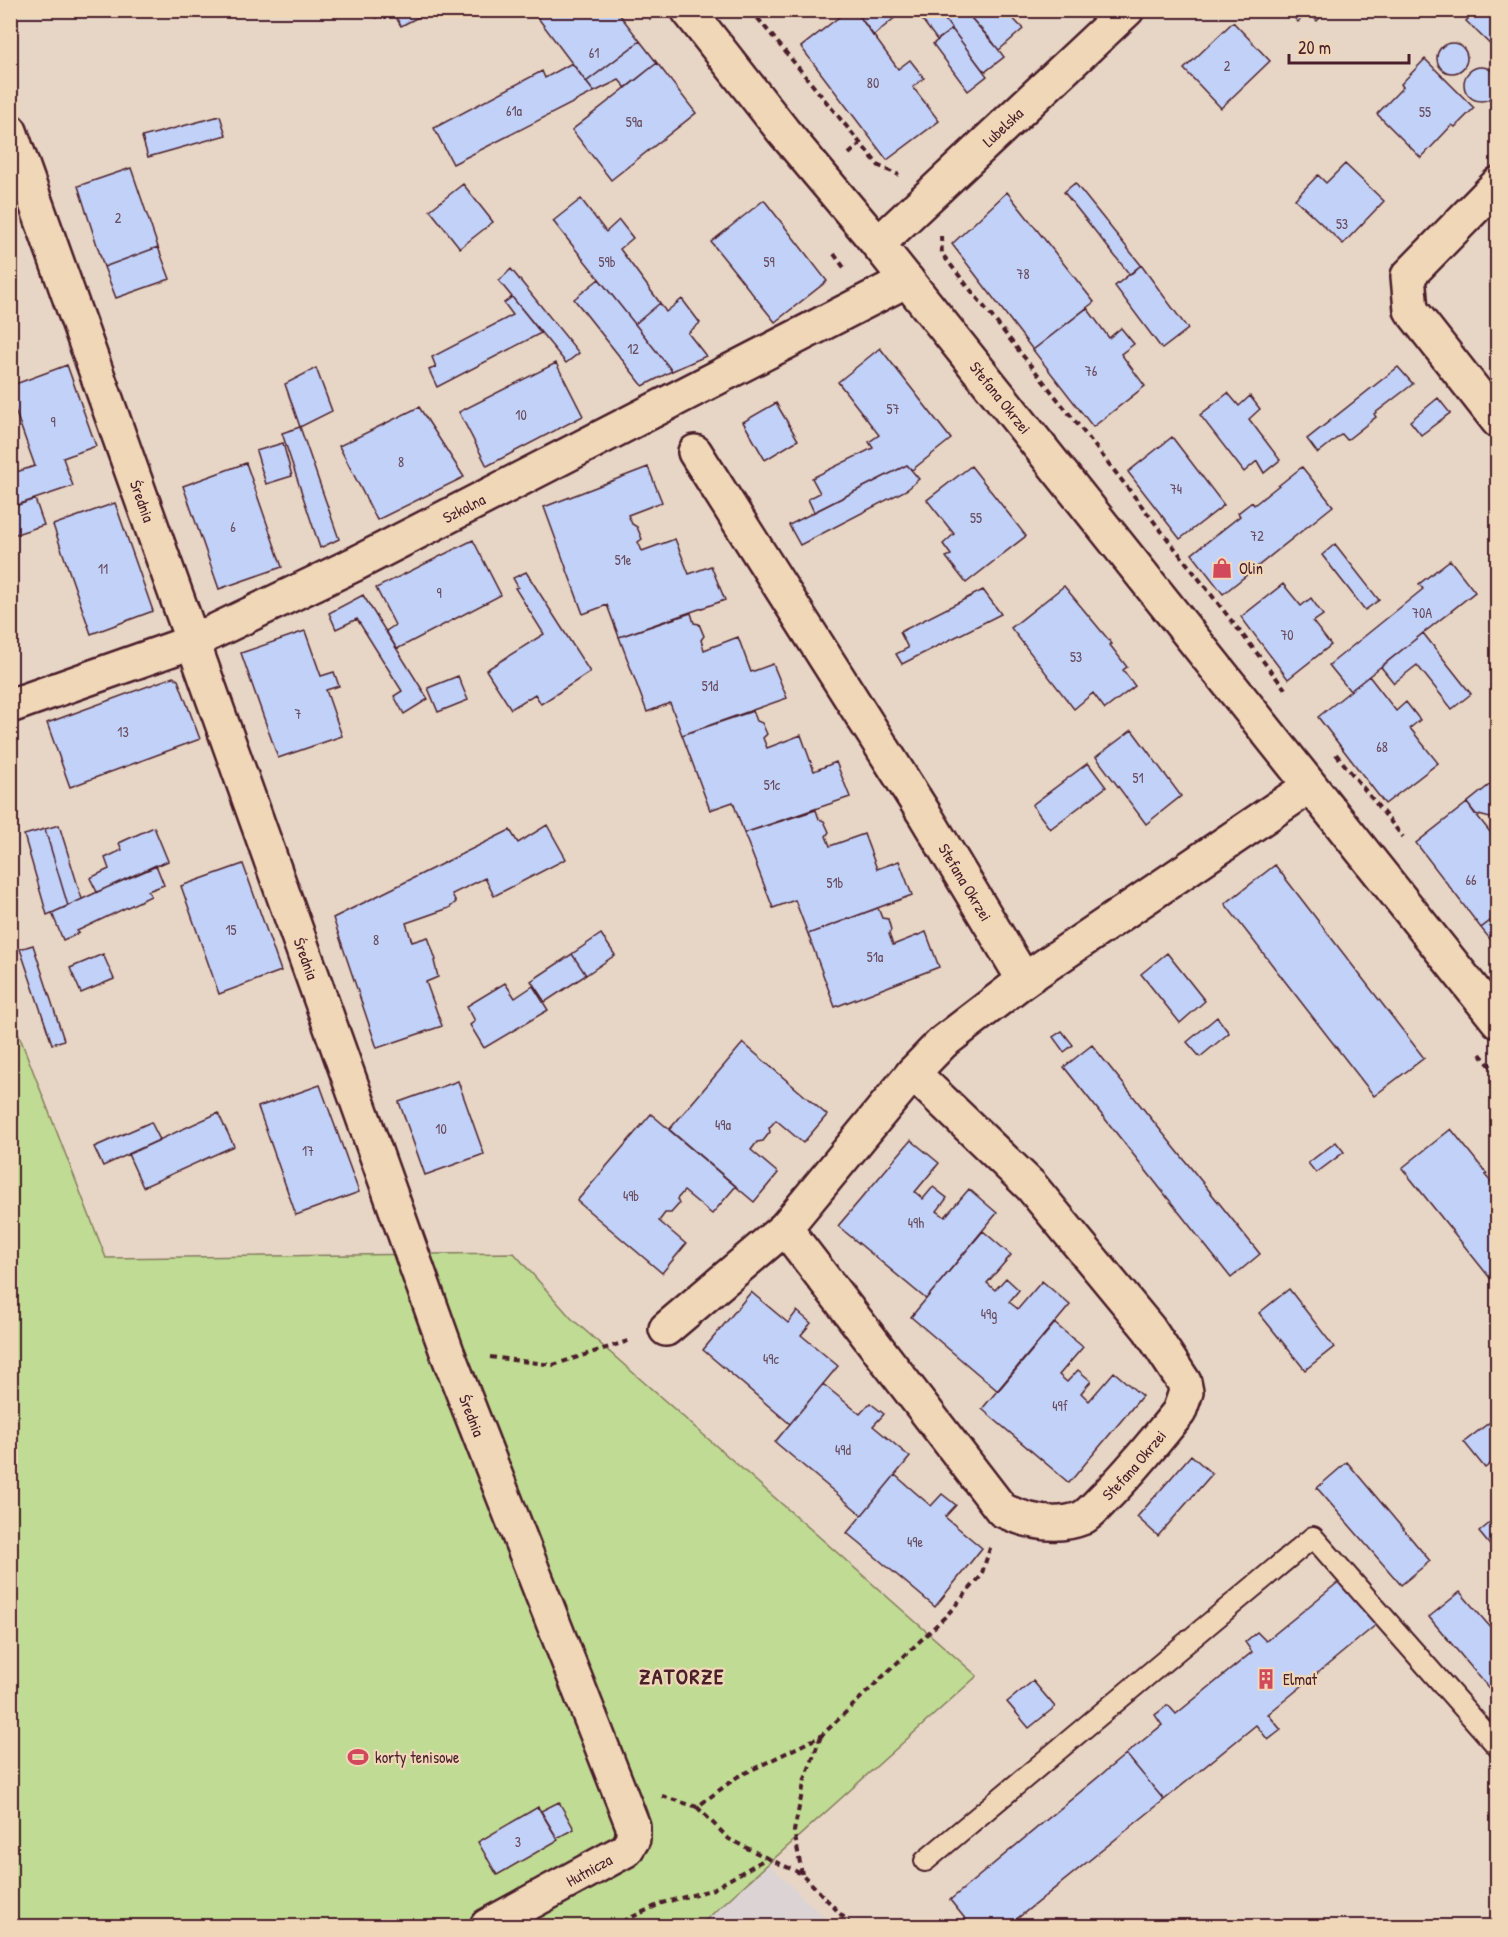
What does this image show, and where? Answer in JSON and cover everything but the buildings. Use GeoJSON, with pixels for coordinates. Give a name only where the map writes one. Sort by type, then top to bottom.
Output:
{"type":"FeatureCollection","features":[{"type":"Feature","properties":{"kind":"street","name":"Stefana Okrzei"},"geometry":{"type":"LineString","coordinates":[[688,10],[783,131],[907,280],[1497,1021]]}},
{"type":"Feature","properties":{"kind":"street","name":"Lubelska"},"geometry":{"type":"LineString","coordinates":[[878,244],[1127,10]]}},
{"type":"Feature","properties":{"kind":"street","name":"Średnia"},"geometry":{"type":"LineString","coordinates":[[10,131],[447,1352],[616,1780]]}},
{"type":"Feature","properties":{"kind":"street"},"geometry":{"type":"LineString","coordinates":[[1497,184],[1408,276],[1410,310],[1497,422]]}},
{"type":"Feature","properties":{"kind":"street","name":"Szkolna"},"geometry":{"type":"LineString","coordinates":[[10,706],[192,642],[357,563],[907,280]]}},
{"type":"Feature","properties":{"kind":"street","name":"Stefana Okrzei"},"geometry":{"type":"LineString","coordinates":[[694,452],[925,815],[1024,980]]}},
{"type":"Feature","properties":{"kind":"street"},"geometry":{"type":"LineString","coordinates":[[666,1329],[785,1228],[912,1073],[942,1043],[1024,980],[1310,786]]}},
{"type":"Feature","properties":{"kind":"street","name":"Stefana Okrzei"},"geometry":{"type":"LineString","coordinates":[[912,1073],[1031,1186],[1149,1329],[1179,1373],[1186,1392],[1179,1412],[1131,1472],[1084,1517],[1067,1522],[1049,1523],[1024,1519],[1002,1510]]}},
{"type":"Feature","properties":{"kind":"street"},"geometry":{"type":"LineString","coordinates":[[785,1228],[1002,1510]]}},
{"type":"Feature","properties":{"kind":"street","name":"Hutnicza"},"geometry":{"type":"LineString","coordinates":[[487,1926],[626,1850],[633,1839],[633,1826],[616,1780]]}},
{"type":"Feature","properties":{"kind":"lane"},"geometry":{"type":"LineString","coordinates":[[925,1861],[1313,1537],[1497,1747]]}},
{"type":"Feature","properties":{"kind":"path"},"geometry":{"type":"LineString","coordinates":[[751,10],[879,166],[901,176],[913,164],[936,190]]}},
{"type":"Feature","properties":{"kind":"path"},"geometry":{"type":"LineString","coordinates":[[941,230],[942,254],[1287,692]]}},
{"type":"Feature","properties":{"kind":"path"},"geometry":{"type":"LineString","coordinates":[[1329,745],[1406,842]]}},
{"type":"Feature","properties":{"kind":"path"},"geometry":{"type":"LineString","coordinates":[[447,1352],[553,1365],[666,1329]]}},
{"type":"Feature","properties":{"kind":"path"},"geometry":{"type":"LineString","coordinates":[[697,1807],[737,1777],[821,1736],[947,1615],[981,1576],[1002,1510]]}},
{"type":"Feature","properties":{"kind":"path"},"geometry":{"type":"LineString","coordinates":[[802,1874],[794,1831],[805,1779],[821,1736]]}},
{"type":"Feature","properties":{"kind":"path"},"geometry":{"type":"LineString","coordinates":[[658,1794],[697,1807],[729,1839],[802,1874],[852,1926]]}},
{"type":"Feature","properties":{"kind":"path"},"geometry":{"type":"LineString","coordinates":[[613,1926],[662,1903],[711,1890],[767,1858]]}},
{"type":"Feature","properties":{"kind":"shaded area"},"geometry":{"type":"Polygon","coordinates":[[[769,1864],[833,1926],[699,1926],[769,1864]]]}},
{"type":"Feature","properties":{"kind":"green space"},"geometry":{"type":"Polygon","coordinates":[[[10,1012],[106,1258],[514,1253],[571,1318],[977,1676],[699,1926],[11,1926],[10,1012]]]}},
{"type":"Feature","properties":{"kind":"place","name":"Olin"},"geometry":{"type":"Point","coordinates":[1222,568]}},
{"type":"Feature","properties":{"kind":"place","name":"Elmat"},"geometry":{"type":"Point","coordinates":[1266,1679]}},
{"type":"Feature","properties":{"kind":"place","name":"korty tenisowe"},"geometry":{"type":"Point","coordinates":[358,1757]}},
{"type":"Feature","properties":{"kind":"district","name":"ZATORZE"},"geometry":{"type":"Point","coordinates":[682,1676]}}]}
